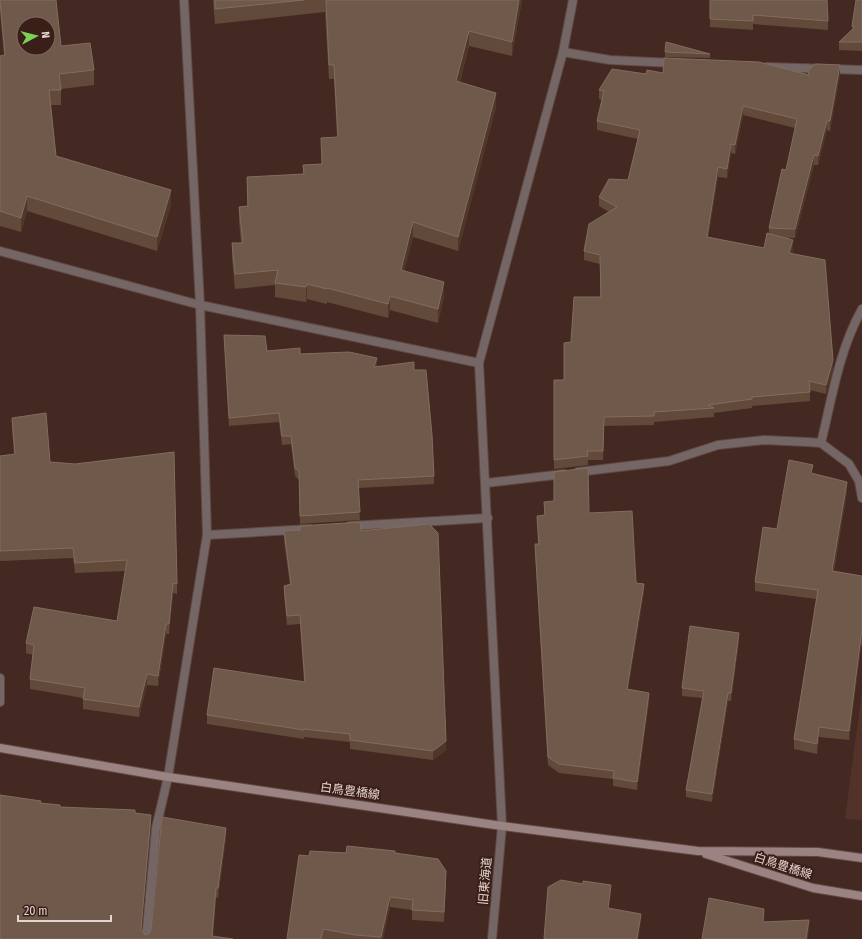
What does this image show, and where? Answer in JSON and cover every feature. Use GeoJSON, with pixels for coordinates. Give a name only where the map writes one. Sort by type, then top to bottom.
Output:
{"type":"FeatureCollection","features":[{"type":"Feature","properties":{"kind":"main road","name":"白鳥豊橋線"},"geometry":{"type":"LineString","coordinates":[[0,748],[168,777],[502,826],[698,851],[818,852],[862,858]]}},
{"type":"Feature","properties":{"kind":"main road","name":"白鳥豊橋線"},"geometry":{"type":"LineString","coordinates":[[698,851],[813,888],[862,896]]}},
{"type":"Feature","properties":{"kind":"street"},"geometry":{"type":"LineString","coordinates":[[146,939],[156,828],[168,777],[208,535],[200,305],[184,0]]}},
{"type":"Feature","properties":{"kind":"street","name":"旧東海道"},"geometry":{"type":"LineString","coordinates":[[492,939],[502,826],[488,518],[479,363],[563,52],[573,0]]}},
{"type":"Feature","properties":{"kind":"street"},"geometry":{"type":"LineString","coordinates":[[563,52],[610,60],[681,63]]}},
{"type":"Feature","properties":{"kind":"street"},"geometry":{"type":"LineString","coordinates":[[759,66],[862,70]]}},
{"type":"Feature","properties":{"kind":"street"},"geometry":{"type":"LineString","coordinates":[[0,251],[200,305],[479,363]]}},
{"type":"Feature","properties":{"kind":"street"},"geometry":{"type":"LineString","coordinates":[[821,443],[844,351],[854,323],[862,309]]}},
{"type":"Feature","properties":{"kind":"street"},"geometry":{"type":"LineString","coordinates":[[486,483],[669,461],[718,445],[764,440],[821,443],[849,464],[859,481],[862,498]]}},
{"type":"Feature","properties":{"kind":"street"},"geometry":{"type":"LineString","coordinates":[[342,527],[488,518]]}},
{"type":"Feature","properties":{"kind":"street"},"geometry":{"type":"LineString","coordinates":[[208,535],[318,528]]}},
{"type":"Feature","properties":{"kind":"street"},"geometry":{"type":"LineString","coordinates":[[0,678],[0,702]]}},
{"type":"Feature","properties":{"kind":"shaded area"},"geometry":{"type":"Polygon","coordinates":[[[862,691],[862,820],[845,819],[862,691]]]}},
{"type":"Feature","properties":{"kind":"building"},"geometry":{"type":"Polygon","coordinates":[[[0,0],[56,0],[61,46],[90,43],[94,70],[59,74],[61,90],[49,90],[56,156],[171,190],[157,237],[27,196],[21,218],[0,211],[0,56],[5,55],[0,0]]]}},
{"type":"Feature","properties":{"kind":"building"},"geometry":{"type":"Polygon","coordinates":[[[215,0],[304,0],[215,9],[215,0]]]}},
{"type":"Feature","properties":{"kind":"building"},"geometry":{"type":"Polygon","coordinates":[[[326,0],[519,0],[512,42],[469,31],[456,81],[496,93],[458,237],[413,222],[401,270],[444,282],[438,309],[390,296],[388,304],[307,284],[306,287],[275,283],[278,270],[235,274],[232,243],[243,243],[239,207],[248,206],[247,177],[304,174],[303,165],[322,164],[321,138],[338,137],[334,65],[329,65],[326,0]]]}},
{"type":"Feature","properties":{"kind":"building"},"geometry":{"type":"Polygon","coordinates":[[[710,0],[827,0],[828,21],[753,15],[753,21],[710,19],[710,0]]]}},
{"type":"Feature","properties":{"kind":"building"},"geometry":{"type":"Polygon","coordinates":[[[856,0],[862,0],[862,42],[839,42],[855,27],[852,26],[856,0]]]}},
{"type":"Feature","properties":{"kind":"building"},"geometry":{"type":"Polygon","coordinates":[[[666,42],[710,54],[665,52],[666,42]]]}},
{"type":"Feature","properties":{"kind":"building"},"geometry":{"type":"Polygon","coordinates":[[[664,58],[759,62],[809,75],[808,71],[815,64],[840,65],[830,121],[827,121],[818,156],[814,155],[795,229],[769,228],[782,169],[786,170],[797,119],[743,106],[735,145],[731,144],[727,169],[718,167],[707,237],[764,248],[767,233],[793,240],[789,253],[825,260],[833,360],[826,385],[809,381],[810,392],[752,397],[752,399],[708,405],[714,408],[654,412],[654,416],[604,417],[603,451],[587,451],[588,456],[554,460],[554,380],[564,380],[564,343],[571,342],[574,297],[601,297],[600,255],[584,251],[589,224],[617,207],[599,197],[609,179],[628,180],[640,130],[597,121],[604,91],[599,90],[612,69],[646,74],[647,70],[663,73],[664,58]]]}},
{"type":"Feature","properties":{"kind":"building"},"geometry":{"type":"Polygon","coordinates":[[[224,335],[265,336],[267,351],[300,348],[300,354],[349,352],[377,358],[374,367],[414,362],[414,370],[426,370],[434,476],[358,480],[360,512],[300,516],[299,471],[295,468],[291,436],[282,436],[279,413],[229,418],[224,335]]]}},
{"type":"Feature","properties":{"kind":"building"},"geometry":{"type":"Polygon","coordinates":[[[46,413],[50,462],[75,464],[174,452],[177,584],[173,583],[169,624],[166,624],[158,676],[147,674],[139,707],[83,699],[85,688],[30,679],[34,645],[26,643],[34,607],[117,621],[127,560],[75,563],[73,548],[0,551],[0,456],[15,454],[12,418],[46,413]]]}},
{"type":"Feature","properties":{"kind":"building"},"geometry":{"type":"Polygon","coordinates":[[[789,460],[813,465],[811,473],[847,482],[832,571],[862,576],[862,636],[849,731],[819,727],[817,744],[794,739],[818,590],[755,582],[763,527],[777,529],[789,460]]]}},
{"type":"Feature","properties":{"kind":"building"},"geometry":{"type":"Polygon","coordinates":[[[588,468],[589,513],[632,511],[636,583],[644,584],[627,689],[649,693],[637,782],[613,778],[614,771],[559,764],[548,757],[535,544],[539,544],[537,516],[545,515],[544,502],[554,501],[554,472],[588,468]]]}},
{"type":"Feature","properties":{"kind":"building"},"geometry":{"type":"Polygon","coordinates":[[[360,522],[361,531],[429,524],[438,533],[446,741],[433,751],[350,740],[350,734],[304,730],[207,715],[214,668],[305,682],[300,615],[287,616],[284,586],[291,584],[284,531],[300,530],[300,526],[360,522]]]}},
{"type":"Feature","properties":{"kind":"building"},"geometry":{"type":"Polygon","coordinates":[[[690,626],[739,633],[731,693],[728,693],[712,794],[686,790],[704,691],[682,688],[690,626]]]}},
{"type":"Feature","properties":{"kind":"building"},"geometry":{"type":"Polygon","coordinates":[[[0,795],[41,801],[40,803],[60,805],[60,807],[135,810],[135,813],[151,815],[141,929],[145,935],[149,934],[151,930],[162,817],[226,828],[218,888],[216,888],[212,936],[233,939],[0,939],[0,795]]]}},
{"type":"Feature","properties":{"kind":"building"},"geometry":{"type":"Polygon","coordinates":[[[347,846],[395,851],[395,853],[438,859],[446,871],[444,912],[412,910],[413,900],[390,897],[381,937],[355,935],[323,929],[321,939],[287,939],[299,855],[309,856],[310,851],[346,853],[347,846]]]}},
{"type":"Feature","properties":{"kind":"building"},"geometry":{"type":"Polygon","coordinates":[[[561,880],[583,884],[583,881],[611,885],[608,908],[641,914],[637,939],[544,939],[548,887],[561,880]]]}},
{"type":"Feature","properties":{"kind":"building"},"geometry":{"type":"Polygon","coordinates":[[[709,898],[764,909],[763,922],[809,920],[806,939],[702,939],[709,898]]]}}]}
